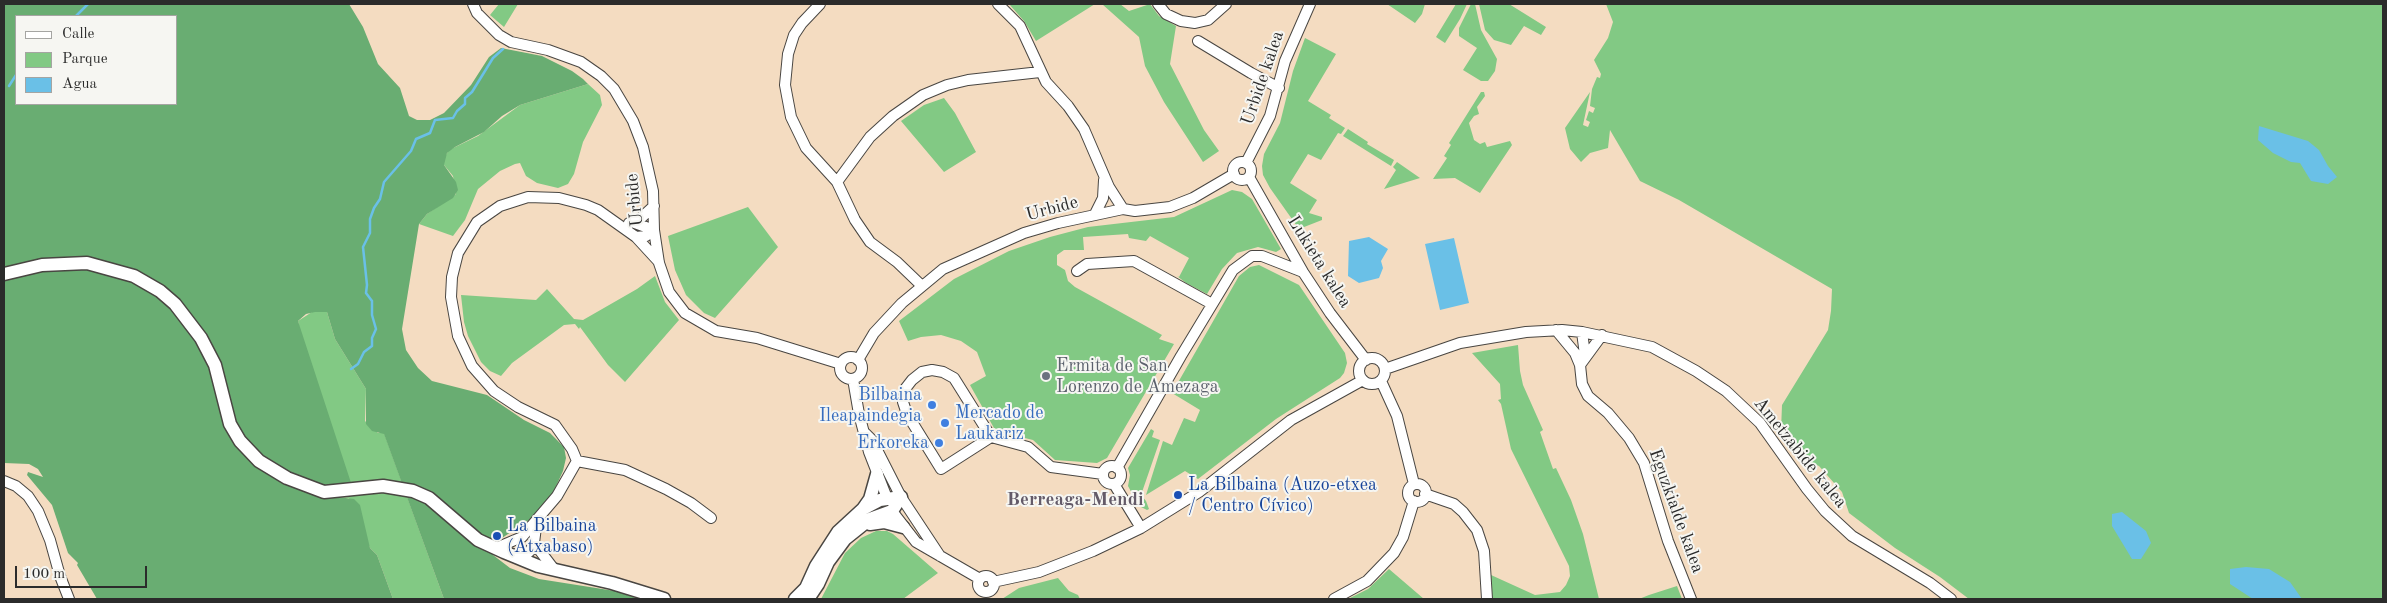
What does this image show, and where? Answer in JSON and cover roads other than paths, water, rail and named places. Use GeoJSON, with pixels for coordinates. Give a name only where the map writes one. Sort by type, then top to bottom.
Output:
{"type":"FeatureCollection","features":[{"type":"Feature","properties":{"kind":"street","name":"Urbide"},"geometry":{"type":"LineString","coordinates":[[473,4],[477,13],[499,35],[511,42],[557,52],[581,62],[602,76],[614,89],[633,121],[643,146],[650,173],[654,206],[654,230],[659,263],[669,292],[686,313],[716,331],[757,338],[841,364]]}},
{"type":"Feature","properties":{"kind":"street"},"geometry":{"type":"LineString","coordinates":[[820,4],[802,23],[794,35],[788,54],[785,85],[796,132],[815,160],[837,182],[855,220],[870,242],[897,262],[922,286]]}},
{"type":"Feature","properties":{"kind":"street"},"geometry":{"type":"LineString","coordinates":[[998,4],[1020,26],[1040,72],[1084,129],[1115,198],[1123,209]]}},
{"type":"Feature","properties":{"kind":"street"},"geometry":{"type":"LineString","coordinates":[[1158,4],[1166,14],[1181,21],[1195,23],[1208,20],[1226,4]]}},
{"type":"Feature","properties":{"kind":"street","name":"Urbide kalea"},"geometry":{"type":"LineString","coordinates":[[1246,163],[1270,116],[1285,61],[1310,4]]}},
{"type":"Feature","properties":{"kind":"street"},"geometry":{"type":"LineString","coordinates":[[1198,41],[1250,74],[1279,88]]}},
{"type":"Feature","properties":{"kind":"street"},"geometry":{"type":"LineString","coordinates":[[837,182],[870,137],[893,116],[923,95],[968,80],[1040,72]]}},
{"type":"Feature","properties":{"kind":"street"},"geometry":{"type":"LineString","coordinates":[[1237,163],[1246,163],[1251,169],[1249,177],[1241,180],[1234,174],[1234,168],[1237,163]]}},
{"type":"Feature","properties":{"kind":"street"},"geometry":{"type":"LineString","coordinates":[[1095,214],[1103,198],[1104,174]]}},
{"type":"Feature","properties":{"kind":"street","name":"Urbide"},"geometry":{"type":"LineString","coordinates":[[858,360],[874,333],[902,303],[943,269],[1009,239],[1058,223],[1123,209],[1135,211],[1170,207],[1193,198],[1234,174]]}},
{"type":"Feature","properties":{"kind":"street","name":"Lukieta kalea"},"geometry":{"type":"LineString","coordinates":[[1249,177],[1303,272],[1330,313],[1366,360]]}},
{"type":"Feature","properties":{"kind":"street"},"geometry":{"type":"LineString","coordinates":[[577,461],[572,449],[555,425],[518,407],[494,391],[472,366],[458,336],[452,296],[452,278],[458,253],[477,222],[500,206],[528,197],[559,198],[586,204],[618,224],[636,237],[659,263]]}},
{"type":"Feature","properties":{"kind":"street"},"geometry":{"type":"LineString","coordinates":[[1103,198],[1110,212]]}},
{"type":"Feature","properties":{"kind":"street"},"geometry":{"type":"LineString","coordinates":[[1110,212],[1115,198]]}},
{"type":"Feature","properties":{"kind":"street"},"geometry":{"type":"LineString","coordinates":[[618,224],[642,218],[654,206]]}},
{"type":"Feature","properties":{"kind":"street"},"geometry":{"type":"LineString","coordinates":[[632,222],[654,230]]}},
{"type":"Feature","properties":{"kind":"street"},"geometry":{"type":"LineString","coordinates":[[636,237],[646,236],[654,230]]}},
{"type":"Feature","properties":{"kind":"street"},"geometry":{"type":"LineString","coordinates":[[1117,468],[1233,270],[1252,256],[1262,256],[1303,272]]}},
{"type":"Feature","properties":{"kind":"street"},"geometry":{"type":"LineString","coordinates":[[1077,271],[1087,264],[1134,261],[1212,304]]}},
{"type":"Feature","properties":{"kind":"street"},"geometry":{"type":"LineString","coordinates":[[4,274],[42,265],[73,262],[103,266],[134,276],[160,291],[175,304],[201,338],[215,365],[230,424],[240,441],[259,461],[287,478],[324,492],[384,486],[413,491],[429,498],[478,540],[521,559],[664,599]]}},
{"type":"Feature","properties":{"kind":"street"},"geometry":{"type":"LineString","coordinates":[[1556,330],[1580,354]]}},
{"type":"Feature","properties":{"kind":"street","name":"Ametzabide kalea"},"geometry":{"type":"LineString","coordinates":[[1385,369],[1460,343],[1526,332],[1556,330],[1582,332],[1652,347],[1696,371],[1726,392],[1760,423],[1807,489],[1836,522],[1852,536],[1935,587],[1951,599]]}},
{"type":"Feature","properties":{"kind":"street"},"geometry":{"type":"LineString","coordinates":[[1580,354],[1582,332]]}},
{"type":"Feature","properties":{"kind":"street","name":"Eguzkialde kalea"},"geometry":{"type":"LineString","coordinates":[[1602,335],[1580,354],[1582,384],[1588,396],[1608,413],[1624,432],[1644,463],[1668,541],[1691,599]]}},
{"type":"Feature","properties":{"kind":"street"},"geometry":{"type":"LineString","coordinates":[[848,358],[858,360],[862,366],[861,372],[853,379],[846,378],[842,374],[841,364],[848,358]]}},
{"type":"Feature","properties":{"kind":"street"},"geometry":{"type":"LineString","coordinates":[[1381,381],[1370,384],[1363,380],[1359,369],[1366,360],[1378,359],[1385,369],[1381,381],[1397,416],[1414,484]]}},
{"type":"Feature","properties":{"kind":"street"},"geometry":{"type":"LineString","coordinates":[[991,438],[941,469],[908,414],[903,402],[905,389],[922,372],[932,370],[943,372],[954,378],[991,438],[1028,447],[1051,466],[1103,474]]}},
{"type":"Feature","properties":{"kind":"street"},"geometry":{"type":"LineString","coordinates":[[853,379],[859,414],[877,474],[892,511],[916,542],[980,580]]}},
{"type":"Feature","properties":{"kind":"street"},"geometry":{"type":"LineString","coordinates":[[980,580],[986,577],[994,582],[1039,572],[1093,552],[1140,528],[1200,492],[1298,416],[1363,380]]}},
{"type":"Feature","properties":{"kind":"street"},"geometry":{"type":"LineString","coordinates":[[865,432],[872,440],[901,497],[940,556]]}},
{"type":"Feature","properties":{"kind":"street"},"geometry":{"type":"LineString","coordinates":[[496,548],[522,537],[562,487],[577,461]]}},
{"type":"Feature","properties":{"kind":"street"},"geometry":{"type":"LineString","coordinates":[[577,461],[624,470],[666,488],[691,502],[711,518]]}},
{"type":"Feature","properties":{"kind":"street"},"geometry":{"type":"LineString","coordinates":[[1103,474],[1109,467],[1117,468]]}},
{"type":"Feature","properties":{"kind":"street"},"geometry":{"type":"LineString","coordinates":[[1114,484],[1120,476],[1117,468]]}},
{"type":"Feature","properties":{"kind":"street"},"geometry":{"type":"LineString","coordinates":[[863,510],[870,499],[877,474]]}},
{"type":"Feature","properties":{"kind":"street"},"geometry":{"type":"LineString","coordinates":[[1103,474],[1106,482],[1114,484],[1140,528]]}},
{"type":"Feature","properties":{"kind":"street"},"geometry":{"type":"LineString","coordinates":[[4,481],[16,486],[28,496],[38,511],[50,540],[60,576],[69,599]]}},
{"type":"Feature","properties":{"kind":"street"},"geometry":{"type":"LineString","coordinates":[[1414,484],[1423,486],[1425,494],[1421,500],[1414,501]]}},
{"type":"Feature","properties":{"kind":"street"},"geometry":{"type":"LineString","coordinates":[[1414,484],[1408,492],[1414,501]]}},
{"type":"Feature","properties":{"kind":"street"},"geometry":{"type":"LineString","coordinates":[[1425,494],[1454,504],[1478,530],[1484,552],[1487,599]]}},
{"type":"Feature","properties":{"kind":"street"},"geometry":{"type":"LineString","coordinates":[[795,599],[806,588],[816,566],[838,532],[863,510],[887,498],[901,497]]}},
{"type":"Feature","properties":{"kind":"street"},"geometry":{"type":"LineString","coordinates":[[808,599],[818,584],[828,562],[845,539],[870,519],[892,511],[901,497]]}},
{"type":"Feature","properties":{"kind":"street"},"geometry":{"type":"LineString","coordinates":[[1334,599],[1367,581],[1382,568],[1403,537],[1414,501]]}},
{"type":"Feature","properties":{"kind":"street"},"geometry":{"type":"LineString","coordinates":[[521,559],[530,551],[534,543],[538,518]]}},
{"type":"Feature","properties":{"kind":"street"},"geometry":{"type":"LineString","coordinates":[[861,527],[884,522],[903,527]]}},
{"type":"Feature","properties":{"kind":"street"},"geometry":{"type":"LineString","coordinates":[[521,559],[520,547],[522,537]]}},
{"type":"Feature","properties":{"kind":"street"},"geometry":{"type":"LineString","coordinates":[[534,543],[553,568]]}},
{"type":"Feature","properties":{"kind":"street"},"geometry":{"type":"LineString","coordinates":[[980,580],[980,588],[985,596],[992,589],[994,582]]}},
{"type":"Feature","properties":{"kind":"street"},"geometry":{"type":"LineString","coordinates":[[1935,587],[1939,599]]}},
{"type":"Feature","properties":{"kind":"street"},"geometry":{"type":"LineString","coordinates":[[635,591],[655,599]]}},
{"type":"Feature","properties":{"kind":"water"},"geometry":{"type":"Polygon","coordinates":[[[2259,126],[2308,141],[2319,150],[2337,177],[2328,184],[2311,181],[2300,163],[2291,162],[2273,153],[2258,140],[2259,126]]]}},
{"type":"Feature","properties":{"kind":"water"},"geometry":{"type":"Polygon","coordinates":[[[1369,237],[1388,249],[1381,261],[1383,268],[1379,278],[1359,283],[1348,276],[1349,241],[1369,237]]]}},
{"type":"Feature","properties":{"kind":"water"},"geometry":{"type":"Polygon","coordinates":[[[1454,238],[1469,303],[1440,310],[1425,244],[1454,238]]]}},
{"type":"Feature","properties":{"kind":"water"},"geometry":{"type":"Polygon","coordinates":[[[2122,512],[2146,531],[2151,543],[2141,559],[2132,559],[2112,526],[2112,514],[2122,512]]]}},
{"type":"Feature","properties":{"kind":"water"},"geometry":{"type":"Polygon","coordinates":[[[2246,567],[2269,569],[2290,582],[2302,599],[2253,599],[2230,584],[2230,569],[2246,567]]]}},
{"type":"Feature","properties":{"kind":"waterway"},"geometry":{"type":"LineString","coordinates":[[77,15],[88,4]]}},
{"type":"Feature","properties":{"kind":"waterway"},"geometry":{"type":"LineString","coordinates":[[351,369],[358,364],[364,352],[372,346],[372,338],[376,329],[372,315],[372,301],[366,293],[367,285],[363,247],[370,233],[370,219],[380,199],[384,182],[411,151],[416,139],[430,133],[435,120],[453,118],[457,111],[465,104],[465,98],[472,92],[493,58],[503,49]]}},
{"type":"Feature","properties":{"kind":"waterway"},"geometry":{"type":"LineString","coordinates":[[9,86],[15,77]]}},
{"type":"Feature","properties":{"kind":"place","name":"Ermita de San Lorenzo de Amezaga"},"geometry":{"type":"Point","coordinates":[1046,376]}},
{"type":"Feature","properties":{"kind":"place","name":"Bilbaina Ileapaindegia"},"geometry":{"type":"Point","coordinates":[932,405]}},
{"type":"Feature","properties":{"kind":"place","name":"Mercado de Laukariz"},"geometry":{"type":"Point","coordinates":[945,423]}},
{"type":"Feature","properties":{"kind":"place","name":"Erkoreka"},"geometry":{"type":"Point","coordinates":[939,443]}},
{"type":"Feature","properties":{"kind":"place","name":"La Bilbaina (Auzo-etxea / Centro Cívico)"},"geometry":{"type":"Point","coordinates":[1178,495]}},
{"type":"Feature","properties":{"kind":"place","name":"La Bilbaina (Atxabaso)"},"geometry":{"type":"Point","coordinates":[497,536]}},
{"type":"Feature","properties":{"kind":"district","name":"Berreaga-Mendi"},"geometry":{"type":"Point","coordinates":[1075,500]}}]}
